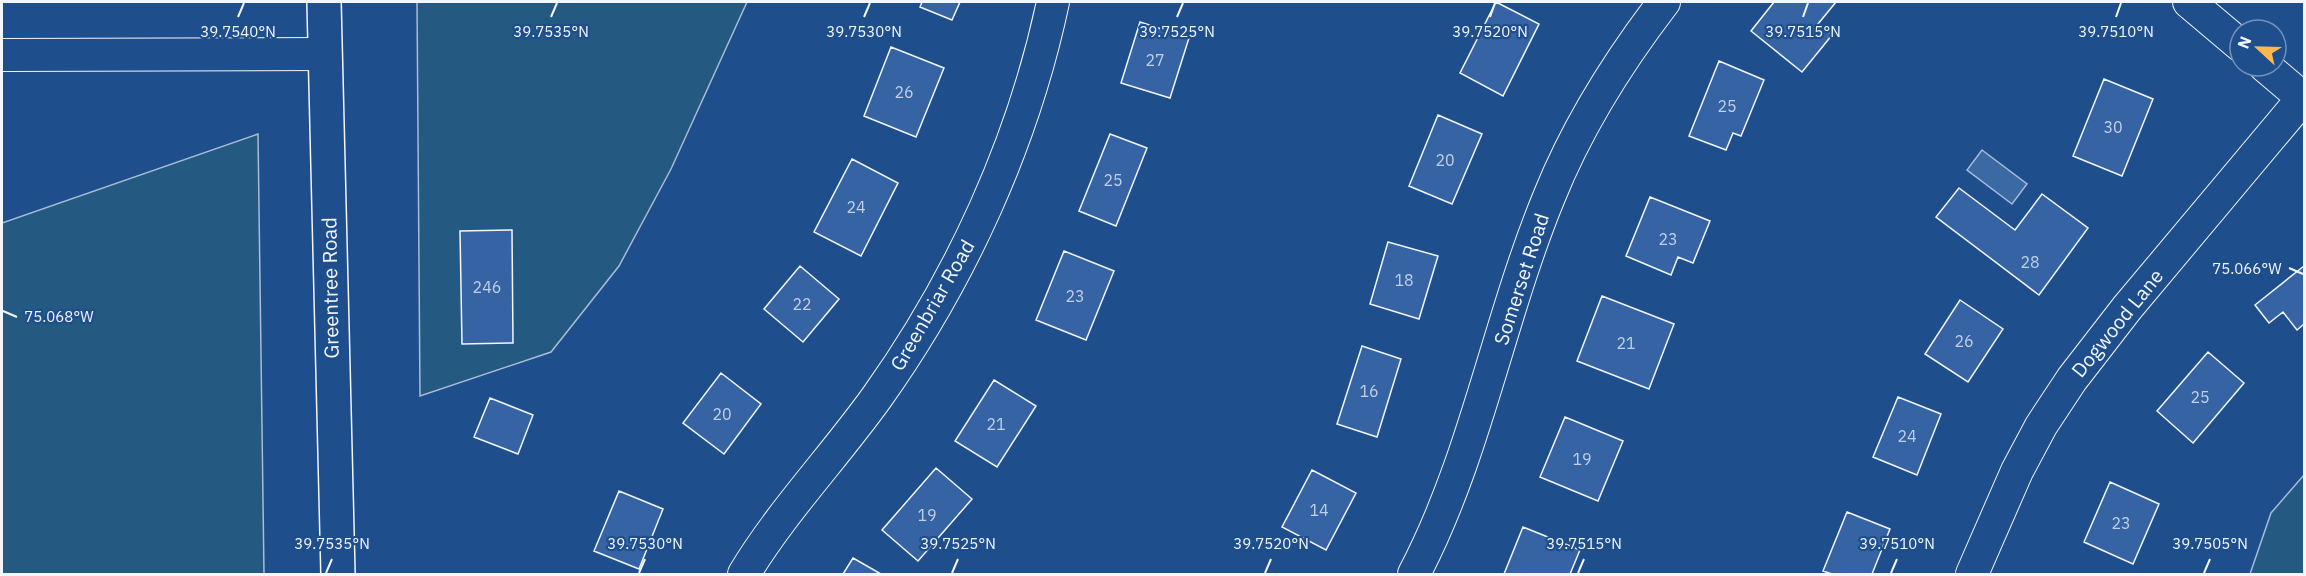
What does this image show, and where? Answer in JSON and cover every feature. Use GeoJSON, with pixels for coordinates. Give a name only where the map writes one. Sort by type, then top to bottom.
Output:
{"type":"FeatureCollection","features":[{"type":"Feature","properties":{"kind":"street","name":"Greentree Road"},"geometry":{"type":"LineString","coordinates":[[324,2],[338,574]]}},
{"type":"Feature","properties":{"kind":"street","name":"Greenbriar Road"},"geometry":{"type":"LineString","coordinates":[[744,574],[877,397],[932,311],[961,259],[987,205],[1019,119],[1053,2]]}},
{"type":"Feature","properties":{"kind":"street","name":"Somerset Road"},"geometry":{"type":"LineString","coordinates":[[1414,574],[1453,487],[1533,238],[1562,165],[1604,88],[1664,2]]}},
{"type":"Feature","properties":{"kind":"street"},"geometry":{"type":"LineString","coordinates":[[2189,2],[2228,35]]}},
{"type":"Feature","properties":{"kind":"street"},"geometry":{"type":"LineString","coordinates":[[2,55],[324,54]]}},
{"type":"Feature","properties":{"kind":"street"},"geometry":{"type":"LineString","coordinates":[[2279,78],[2304,99]]}},
{"type":"Feature","properties":{"kind":"street","name":"Dogwood Lane"},"geometry":{"type":"LineString","coordinates":[[1972,574],[2017,471],[2041,426],[2072,379],[2127,308],[2304,99]]}},
{"type":"Feature","properties":{"kind":"shaded area"},"geometry":{"type":"Polygon","coordinates":[[[417,2],[747,2],[671,169],[619,266],[551,352],[420,396],[417,2]]]}},
{"type":"Feature","properties":{"kind":"shaded area"},"geometry":{"type":"Polygon","coordinates":[[[258,134],[264,574],[2,574],[2,223],[258,134]]]}},
{"type":"Feature","properties":{"kind":"shaded area"},"geometry":{"type":"Polygon","coordinates":[[[1982,150],[2027,184],[2012,204],[1967,170],[1982,150]]]}},
{"type":"Feature","properties":{"kind":"shaded area"},"geometry":{"type":"Polygon","coordinates":[[[2304,475],[2304,574],[2250,574],[2271,513],[2304,475]]]}},
{"type":"Feature","properties":{"kind":"building"},"geometry":{"type":"Polygon","coordinates":[[[922,2],[960,2],[952,20],[920,7],[922,2]]]}},
{"type":"Feature","properties":{"kind":"building"},"geometry":{"type":"Polygon","coordinates":[[[1496,2],[1539,24],[1503,96],[1460,73],[1496,2]]]}},
{"type":"Feature","properties":{"kind":"building"},"geometry":{"type":"Polygon","coordinates":[[[1774,2],[1836,2],[1818,24],[1832,35],[1802,72],[1751,31],[1774,2]]]}},
{"type":"Feature","properties":{"kind":"building"},"geometry":{"type":"Polygon","coordinates":[[[1140,22],[1189,38],[1170,98],[1121,83],[1140,22]]]}},
{"type":"Feature","properties":{"kind":"building"},"geometry":{"type":"Polygon","coordinates":[[[891,47],[944,68],[916,137],[864,116],[891,47]]]}},
{"type":"Feature","properties":{"kind":"building"},"geometry":{"type":"Polygon","coordinates":[[[1719,61],[1764,80],[1741,136],[1733,133],[1726,150],[1689,136],[1719,61]]]}},
{"type":"Feature","properties":{"kind":"building"},"geometry":{"type":"Polygon","coordinates":[[[2104,79],[2153,99],[2122,176],[2073,156],[2104,79]]]}},
{"type":"Feature","properties":{"kind":"building"},"geometry":{"type":"Polygon","coordinates":[[[1438,115],[1482,134],[1452,204],[1409,186],[1438,115]]]}},
{"type":"Feature","properties":{"kind":"building"},"geometry":{"type":"Polygon","coordinates":[[[1110,134],[1147,148],[1116,226],[1079,211],[1110,134]]]}},
{"type":"Feature","properties":{"kind":"building"},"geometry":{"type":"Polygon","coordinates":[[[852,159],[898,183],[861,256],[814,232],[852,159]]]}},
{"type":"Feature","properties":{"kind":"building"},"geometry":{"type":"Polygon","coordinates":[[[1959,188],[2015,230],[2042,194],[2088,228],[2039,295],[1936,217],[1959,188]]]}},
{"type":"Feature","properties":{"kind":"building"},"geometry":{"type":"Polygon","coordinates":[[[1650,197],[1710,221],[1693,263],[1678,257],[1671,275],[1626,256],[1650,197]]]}},
{"type":"Feature","properties":{"kind":"building"},"geometry":{"type":"Polygon","coordinates":[[[512,230],[513,343],[462,344],[460,231],[512,230]]]}},
{"type":"Feature","properties":{"kind":"building"},"geometry":{"type":"Polygon","coordinates":[[[1388,242],[1438,256],[1419,319],[1370,304],[1388,242]]]}},
{"type":"Feature","properties":{"kind":"building"},"geometry":{"type":"Polygon","coordinates":[[[1064,251],[1114,271],[1086,340],[1036,320],[1064,251]]]}},
{"type":"Feature","properties":{"kind":"building"},"geometry":{"type":"Polygon","coordinates":[[[800,266],[839,299],[803,342],[764,309],[800,266]]]}},
{"type":"Feature","properties":{"kind":"building"},"geometry":{"type":"Polygon","coordinates":[[[2304,266],[2304,324],[2297,330],[2283,312],[2269,323],[2255,305],[2304,266]]]}},
{"type":"Feature","properties":{"kind":"building"},"geometry":{"type":"Polygon","coordinates":[[[1602,296],[1674,324],[1649,389],[1577,361],[1602,296]]]}},
{"type":"Feature","properties":{"kind":"building"},"geometry":{"type":"Polygon","coordinates":[[[1960,300],[2003,329],[1968,382],[1925,354],[1960,300]]]}},
{"type":"Feature","properties":{"kind":"building"},"geometry":{"type":"Polygon","coordinates":[[[1362,346],[1401,359],[1377,437],[1337,424],[1362,346]]]}},
{"type":"Feature","properties":{"kind":"building"},"geometry":{"type":"Polygon","coordinates":[[[2208,352],[2244,383],[2193,443],[2157,411],[2208,352]]]}},
{"type":"Feature","properties":{"kind":"building"},"geometry":{"type":"Polygon","coordinates":[[[721,373],[761,404],[724,454],[683,423],[721,373]]]}},
{"type":"Feature","properties":{"kind":"building"},"geometry":{"type":"Polygon","coordinates":[[[994,380],[1036,406],[997,467],[955,441],[994,380]]]}},
{"type":"Feature","properties":{"kind":"building"},"geometry":{"type":"Polygon","coordinates":[[[1898,397],[1941,414],[1917,475],[1873,457],[1898,397]]]}},
{"type":"Feature","properties":{"kind":"building"},"geometry":{"type":"Polygon","coordinates":[[[490,398],[533,415],[518,454],[474,437],[490,398]]]}},
{"type":"Feature","properties":{"kind":"building"},"geometry":{"type":"Polygon","coordinates":[[[1565,417],[1623,441],[1598,501],[1540,477],[1565,417]]]}},
{"type":"Feature","properties":{"kind":"building"},"geometry":{"type":"Polygon","coordinates":[[[936,468],[972,499],[918,561],[882,530],[936,468]]]}},
{"type":"Feature","properties":{"kind":"building"},"geometry":{"type":"Polygon","coordinates":[[[1312,470],[1356,493],[1326,550],[1282,527],[1312,470]]]}},
{"type":"Feature","properties":{"kind":"building"},"geometry":{"type":"Polygon","coordinates":[[[2110,482],[2159,504],[2133,564],[2084,542],[2110,482]]]}},
{"type":"Feature","properties":{"kind":"building"},"geometry":{"type":"Polygon","coordinates":[[[619,491],[663,509],[639,569],[594,551],[619,491]]]}},
{"type":"Feature","properties":{"kind":"building"},"geometry":{"type":"Polygon","coordinates":[[[1847,512],[1890,529],[1872,574],[1832,574],[1823,571],[1847,512]]]}},
{"type":"Feature","properties":{"kind":"building"},"geometry":{"type":"Polygon","coordinates":[[[1523,527],[1580,550],[1570,574],[1504,574],[1523,527]]]}},
{"type":"Feature","properties":{"kind":"building"},"geometry":{"type":"Polygon","coordinates":[[[853,558],[881,574],[843,574],[853,558]]]}}]}
